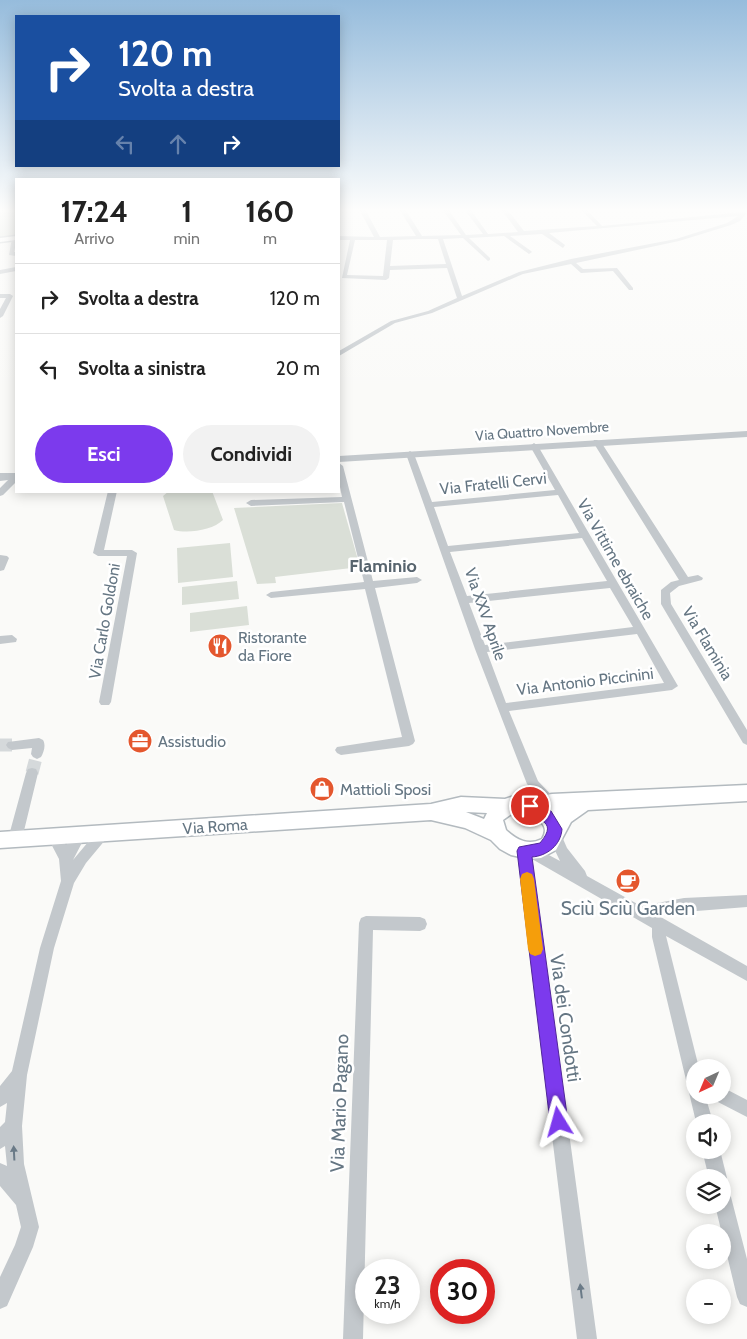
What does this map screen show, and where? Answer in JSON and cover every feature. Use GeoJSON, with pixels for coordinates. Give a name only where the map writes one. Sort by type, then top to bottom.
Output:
{"type":"FeatureCollection","features":[{"type":"Feature","properties":{"kind":"main road"},"geometry":{"type":"LineString","coordinates":[[584,802],[564,816],[545,848],[527,851],[510,846],[497,834],[494,827],[494,819],[497,812],[504,807],[530,806],[552,802],[747,793]]}},
{"type":"Feature","properties":{"kind":"main road","name":"Via Roma"},"geometry":{"type":"LineString","coordinates":[[431,812],[446,806],[486,804],[504,807]]}},
{"type":"Feature","properties":{"kind":"main road"},"geometry":{"type":"LineString","coordinates":[[530,806],[546,815],[555,832]]}},
{"type":"Feature","properties":{"kind":"main road","name":"Via Roma"},"geometry":{"type":"LineString","coordinates":[[8,839],[431,812],[464,819],[497,834]]}},
{"type":"Feature","properties":{"kind":"street"},"geometry":{"type":"LineString","coordinates":[[345,271],[344,277],[386,278],[387,271]]}},
{"type":"Feature","properties":{"kind":"street"},"geometry":{"type":"LineString","coordinates":[[450,271],[460,299]]}},
{"type":"Feature","properties":{"kind":"street"},"geometry":{"type":"LineString","coordinates":[[340,353],[397,320],[421,315],[527,271]]}},
{"type":"Feature","properties":{"kind":"street"},"geometry":{"type":"LineString","coordinates":[[617,271],[631,289]]}},
{"type":"Feature","properties":{"kind":"street"},"geometry":{"type":"LineString","coordinates":[[0,296],[10,296],[0,316]]}},
{"type":"Feature","properties":{"kind":"street","name":"Via Quattro Novembre"},"geometry":{"type":"LineString","coordinates":[[340,460],[534,446],[747,434]]}},
{"type":"Feature","properties":{"kind":"street"},"geometry":{"type":"LineString","coordinates":[[597,442],[685,581]]}},
{"type":"Feature","properties":{"kind":"street","name":"Via Vittime ebraiche"},"geometry":{"type":"LineString","coordinates":[[534,446],[672,686]]}},
{"type":"Feature","properties":{"kind":"street","name":"Via XXV Aprile"},"geometry":{"type":"LineString","coordinates":[[410,454],[446,549],[480,649],[533,784],[552,802]]}},
{"type":"Feature","properties":{"kind":"street"},"geometry":{"type":"LineString","coordinates":[[340,470],[409,741],[341,750]]}},
{"type":"Feature","properties":{"kind":"street"},"geometry":{"type":"LineString","coordinates":[[1,491],[10,476]]}},
{"type":"Feature","properties":{"kind":"street","name":"Via Fratelli Cervi"},"geometry":{"type":"LineString","coordinates":[[429,505],[560,492]]}},
{"type":"Feature","properties":{"kind":"street","name":"Via Carlo Goldoni"},"geometry":{"type":"LineString","coordinates":[[105,702],[132,553],[98,553],[113,493]]}},
{"type":"Feature","properties":{"kind":"street"},"geometry":{"type":"LineString","coordinates":[[251,503],[348,499]]}},
{"type":"Feature","properties":{"kind":"street"},"geometry":{"type":"LineString","coordinates":[[446,549],[585,534]]}},
{"type":"Feature","properties":{"kind":"street"},"geometry":{"type":"LineString","coordinates":[[0,558],[4,558],[0,568]]}},
{"type":"Feature","properties":{"kind":"street","name":"Via Flaminia"},"geometry":{"type":"LineString","coordinates":[[698,578],[675,584],[666,592],[666,604],[747,740]]}},
{"type":"Feature","properties":{"kind":"street"},"geometry":{"type":"LineString","coordinates":[[271,595],[417,580]]}},
{"type":"Feature","properties":{"kind":"street"},"geometry":{"type":"LineString","coordinates":[[464,600],[613,584]]}},
{"type":"Feature","properties":{"kind":"street"},"geometry":{"type":"LineString","coordinates":[[480,649],[639,630]]}},
{"type":"Feature","properties":{"kind":"street"},"geometry":{"type":"LineString","coordinates":[[0,640],[12,639]]}},
{"type":"Feature","properties":{"kind":"street","name":"Via Antonio Piccinini"},"geometry":{"type":"LineString","coordinates":[[502,708],[672,686]]}},
{"type":"Feature","properties":{"kind":"street"},"geometry":{"type":"LineString","coordinates":[[12,745],[39,743],[36,754]]}},
{"type":"Feature","properties":{"kind":"street"},"geometry":{"type":"LineString","coordinates":[[8,839],[32,774]]}},
{"type":"Feature","properties":{"kind":"street","name":"Via XXV Aprile"},"geometry":{"type":"LineString","coordinates":[[530,806],[533,784]]}},
{"type":"Feature","properties":{"kind":"street"},"geometry":{"type":"LineString","coordinates":[[555,832],[557,844],[568,863],[588,884]]}},
{"type":"Feature","properties":{"kind":"street"},"geometry":{"type":"LineString","coordinates":[[0,1300],[24,1247],[30,1227],[15,1164],[13,1126],[19,1075],[47,948],[68,881],[81,858],[104,833]]}},
{"type":"Feature","properties":{"kind":"street"},"geometry":{"type":"LineString","coordinates":[[80,835],[81,858]]}},
{"type":"Feature","properties":{"kind":"street"},"geometry":{"type":"LineString","coordinates":[[66,858],[80,835]]}},
{"type":"Feature","properties":{"kind":"street"},"geometry":{"type":"LineString","coordinates":[[54,836],[66,858],[68,881]]}},
{"type":"Feature","properties":{"kind":"street"},"geometry":{"type":"LineString","coordinates":[[527,851],[747,974]]}},
{"type":"Feature","properties":{"kind":"street","name":"Via dei Condotti"},"geometry":{"type":"LineString","coordinates":[[527,851],[587,1339]]}},
{"type":"Feature","properties":{"kind":"street"},"geometry":{"type":"LineString","coordinates":[[640,913],[684,905],[747,901]]}},
{"type":"Feature","properties":{"kind":"street","name":"Via Mario Pagano"},"geometry":{"type":"LineString","coordinates":[[353,1339],[366,923],[420,924]]}},
{"type":"Feature","properties":{"kind":"street"},"geometry":{"type":"LineString","coordinates":[[660,924],[659,936],[689,1059]]}},
{"type":"Feature","properties":{"kind":"street"},"geometry":{"type":"LineString","coordinates":[[0,1099],[19,1075]]}},
{"type":"Feature","properties":{"kind":"street"},"geometry":{"type":"LineString","coordinates":[[731,1100],[747,1109]]}},
{"type":"Feature","properties":{"kind":"street"},"geometry":{"type":"LineString","coordinates":[[0,1140],[13,1126]]}},
{"type":"Feature","properties":{"kind":"street"},"geometry":{"type":"LineString","coordinates":[[0,1172],[23,1201]]}},
{"type":"Feature","properties":{"kind":"street"},"geometry":{"type":"LineString","coordinates":[[726,1214],[747,1297]]}},
{"type":"Feature","properties":{"kind":"shaded area"},"geometry":{"type":"Polygon","coordinates":[[[167,493],[213,493],[223,520],[213,526],[200,530],[186,532],[174,530],[163,496],[167,493]]]}},
{"type":"Feature","properties":{"kind":"shaded area"},"geometry":{"type":"Polygon","coordinates":[[[342,503],[360,567],[275,577],[276,583],[257,584],[234,508],[342,503]]]}},
{"type":"Feature","properties":{"kind":"shaded area"},"geometry":{"type":"Polygon","coordinates":[[[230,543],[233,577],[178,583],[177,548],[230,543]]]}},
{"type":"Feature","properties":{"kind":"shaded area"},"geometry":{"type":"Polygon","coordinates":[[[237,581],[239,599],[182,605],[182,587],[237,581]]]}},
{"type":"Feature","properties":{"kind":"shaded area"},"geometry":{"type":"Polygon","coordinates":[[[247,606],[249,625],[190,632],[190,613],[247,606]]]}},
{"type":"Feature","properties":{"kind":"tunnel"},"geometry":{"type":"LineString","coordinates":[[0,745],[12,745]]}},
{"type":"Feature","properties":{"kind":"tunnel"},"geometry":{"type":"LineString","coordinates":[[32,773],[37,754]]}},
{"type":"Feature","properties":{"kind":"slow traffic"},"geometry":{"type":"LineString","coordinates":[[527,879],[535,949]]}},
{"type":"Feature","properties":{"kind":"place","name":"Ristorante da Fiore"},"geometry":{"type":"Point","coordinates":[220,646]}},
{"type":"Feature","properties":{"kind":"place","name":"Assistudio"},"geometry":{"type":"Point","coordinates":[140,741]}},
{"type":"Feature","properties":{"kind":"place","name":"Mattioli Sposi"},"geometry":{"type":"Point","coordinates":[322,789]}},
{"type":"Feature","properties":{"kind":"place","name":"Sciù Sciù Garden"},"geometry":{"type":"Point","coordinates":[628,881]}},
{"type":"Feature","properties":{"kind":"district","name":"Flaminio"},"geometry":{"type":"Point","coordinates":[383,566]}},
{"type":"Feature","properties":{"kind":"route"},"geometry":{"type":"LineString","coordinates":[[530,806],[546,815],[555,829],[555,836],[545,848],[524,851],[559,1122]]}}]}
